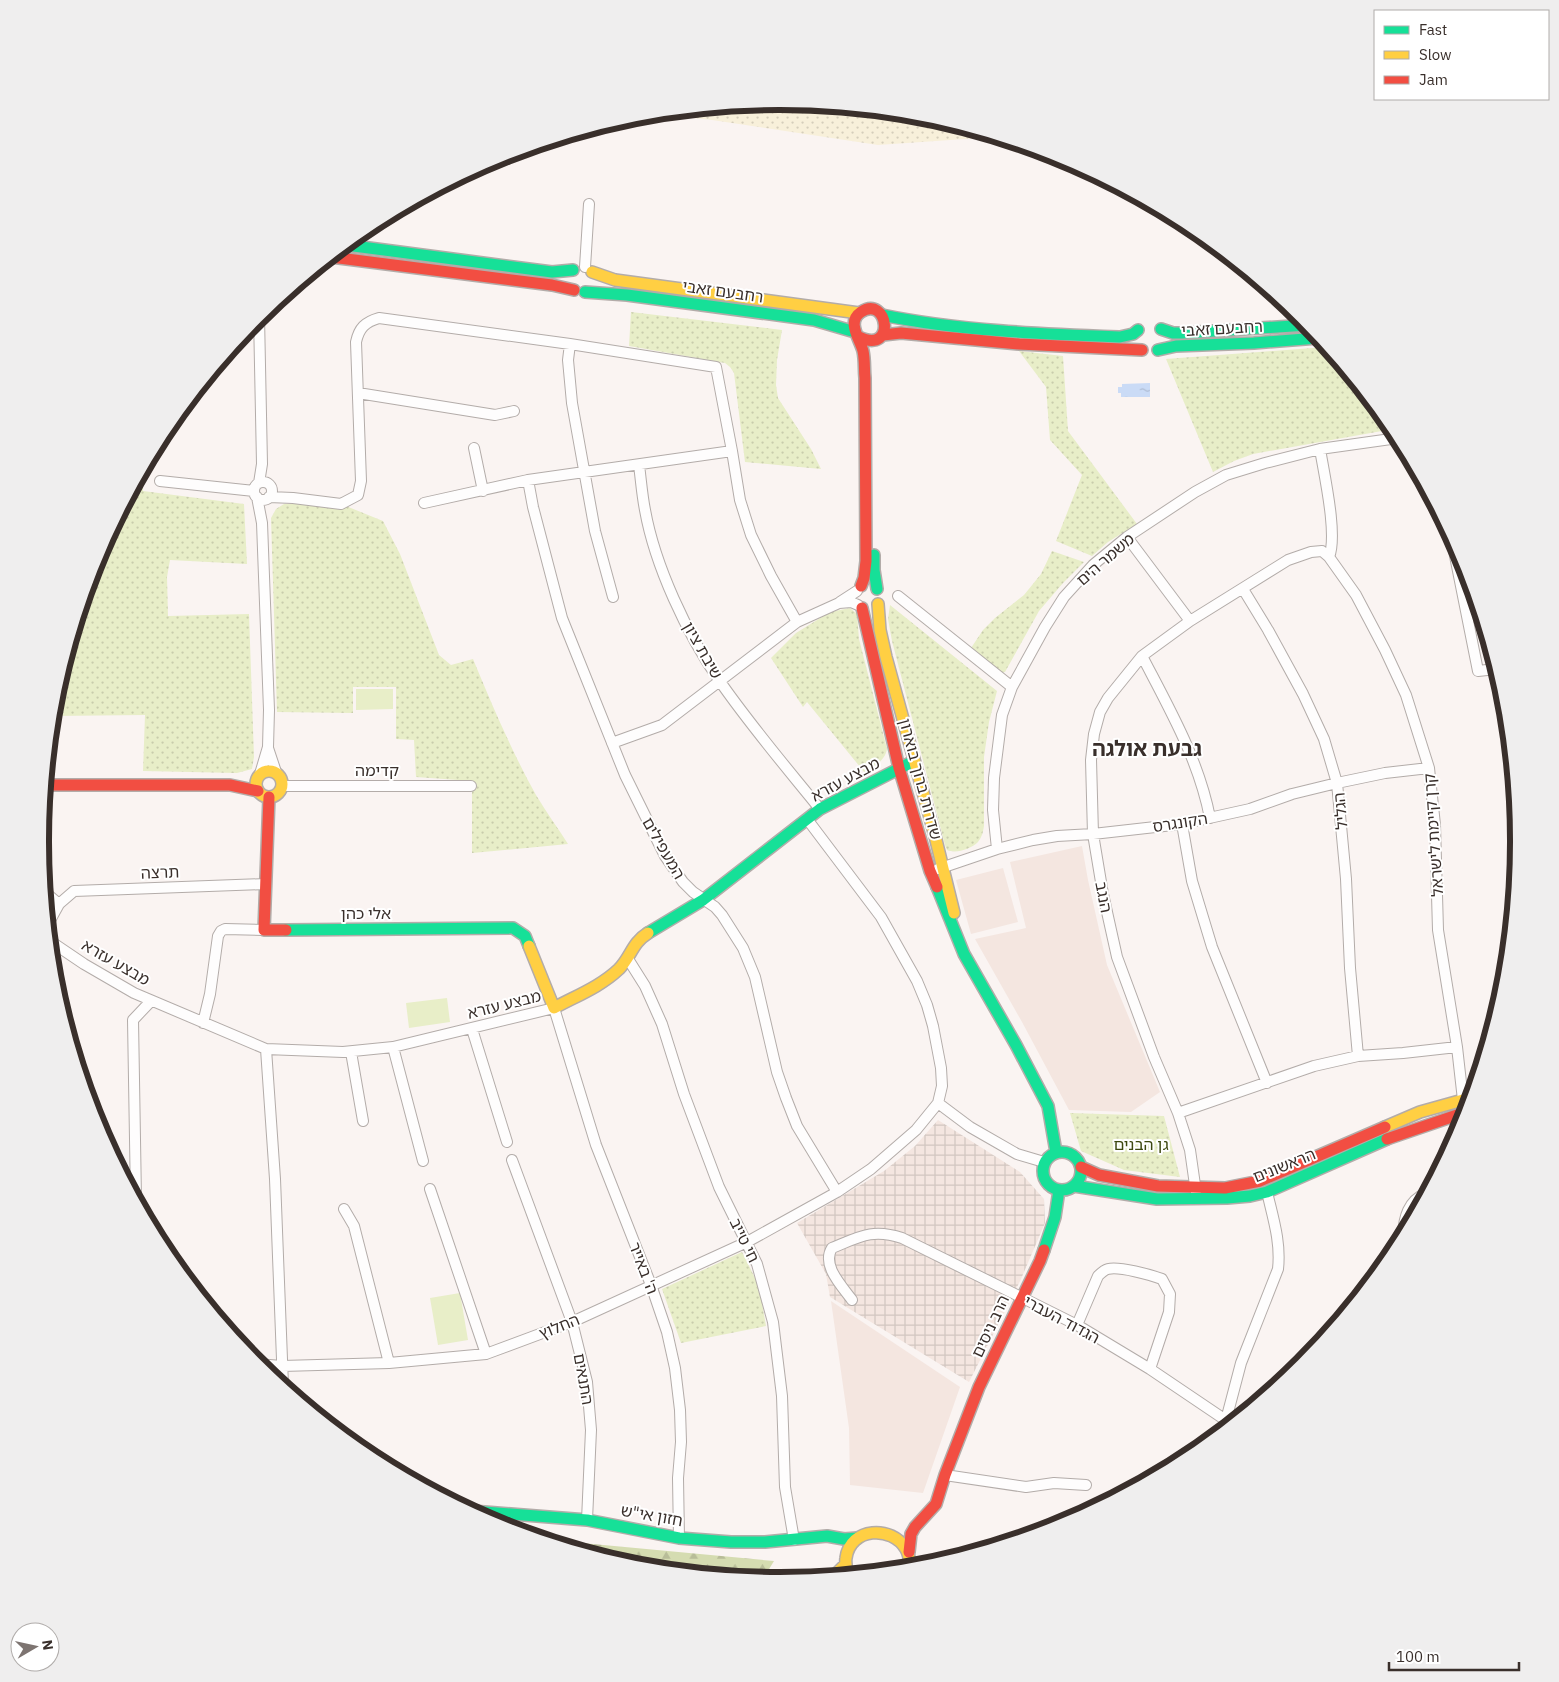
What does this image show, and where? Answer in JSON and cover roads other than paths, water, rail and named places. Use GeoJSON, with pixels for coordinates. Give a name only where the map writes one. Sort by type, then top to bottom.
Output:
{"type":"FeatureCollection","features":[{"type":"Feature","properties":{"kind":"main road","name":"רחבעם זאבי"},"geometry":{"type":"LineString","coordinates":[[356,246],[552,272],[583,270],[615,280],[859,313]]}},
{"type":"Feature","properties":{"kind":"main road","name":"רחבעם זאבי"},"geometry":{"type":"LineString","coordinates":[[339,258],[805,319],[838,326],[857,335]]}},
{"type":"Feature","properties":{"kind":"main road"},"geometry":{"type":"LineString","coordinates":[[583,270],[594,283],[593,287],[580,291],[569,281],[569,277],[583,270]]}},
{"type":"Feature","properties":{"kind":"main road"},"geometry":{"type":"LineString","coordinates":[[857,335],[868,341],[880,337],[901,332],[1019,344],[1142,350],[1150,353],[1162,347],[1164,338],[1158,326],[1150,324],[1145,325],[1133,334],[1120,337],[1029,333],[911,321],[882,315],[868,309],[859,313],[854,322],[857,335],[864,358],[866,561],[864,578],[855,598],[860,606],[871,609],[878,604],[880,596],[874,570],[877,474],[874,357],[880,337],[886,324],[882,315]]}},
{"type":"Feature","properties":{"kind":"main road","name":"רחבעם זאבי"},"geometry":{"type":"LineString","coordinates":[[1161,329],[1173,333],[1298,326]]}},
{"type":"Feature","properties":{"kind":"main road"},"geometry":{"type":"LineString","coordinates":[[1138,330],[1136,341],[1142,350]]}},
{"type":"Feature","properties":{"kind":"main road","name":"רחבעם זאבי"},"geometry":{"type":"LineString","coordinates":[[1158,350],[1176,346],[1310,339]]}},
{"type":"Feature","properties":{"kind":"main road"},"geometry":{"type":"LineString","coordinates":[[859,588],[870,585],[877,589]]}},
{"type":"Feature","properties":{"kind":"main road","name":"שדרות ברוך בוארון"},"geometry":{"type":"LineString","coordinates":[[878,604],[878,616],[885,652],[944,867],[964,954]]}},
{"type":"Feature","properties":{"kind":"main road","name":"שדרות ברוך בוארון"},"geometry":{"type":"LineString","coordinates":[[860,606],[899,768],[930,872],[964,954],[1016,1044],[1048,1106],[1056,1152]]}},
{"type":"Feature","properties":{"kind":"main road","name":"מבצע עזרא"},"geometry":{"type":"LineString","coordinates":[[554,1008],[605,981],[628,959],[633,945],[640,938],[703,900],[820,809],[914,761]]}},
{"type":"Feature","properties":{"kind":"main road"},"geometry":{"type":"LineString","coordinates":[[51,785],[230,785],[258,791],[265,797],[276,795],[283,786],[281,778],[276,772],[268,770],[258,776],[230,785]]}},
{"type":"Feature","properties":{"kind":"main road"},"geometry":{"type":"LineString","coordinates":[[258,776],[256,787],[258,791]]}},
{"type":"Feature","properties":{"kind":"main road"},"geometry":{"type":"LineString","coordinates":[[879,778],[893,783],[906,793]]}},
{"type":"Feature","properties":{"kind":"main road"},"geometry":{"type":"LineString","coordinates":[[264,930],[269,797]]}},
{"type":"Feature","properties":{"kind":"main road","name":"אלי כהן"},"geometry":{"type":"LineString","coordinates":[[264,930],[513,928],[525,936],[554,1008]]}},
{"type":"Feature","properties":{"kind":"main road","name":"הראשונים"},"geometry":{"type":"LineString","coordinates":[[1074,1186],[1157,1199],[1245,1186],[1420,1112],[1462,1102]]}},
{"type":"Feature","properties":{"kind":"main road","name":"הראשונים"},"geometry":{"type":"LineString","coordinates":[[1081,1167],[1099,1175],[1196,1193],[1250,1196],[1267,1192],[1390,1138],[1457,1115]]}},
{"type":"Feature","properties":{"kind":"main road","name":"שדרות ברוך בוארון"},"geometry":{"type":"LineString","coordinates":[[1052,1127],[1070,1153]]}},
{"type":"Feature","properties":{"kind":"main road"},"geometry":{"type":"LineString","coordinates":[[1056,1152],[1070,1153],[1081,1167],[1081,1174],[1074,1186],[1067,1190],[1054,1189],[1046,1182],[1042,1172],[1044,1162],[1056,1152]]}},
{"type":"Feature","properties":{"kind":"main road","name":"הרב ניסים"},"geometry":{"type":"LineString","coordinates":[[912,1559],[911,1534],[922,1518],[936,1504],[945,1475],[979,1387],[1040,1261],[1055,1217],[1059,1190]]}},
{"type":"Feature","properties":{"kind":"main road","name":"חזון אי\"ש"},"geometry":{"type":"LineString","coordinates":[[493,1513],[587,1520],[679,1538],[731,1542],[766,1542],[827,1536],[844,1539],[858,1538]]}},
{"type":"Feature","properties":{"kind":"main road","name":"הרב ניסים"},"geometry":{"type":"LineString","coordinates":[[858,1538],[871,1532],[886,1532],[922,1518]]}},
{"type":"Feature","properties":{"kind":"main road"},"geometry":{"type":"LineString","coordinates":[[886,1532],[900,1539],[911,1560]]}},
{"type":"Feature","properties":{"kind":"main road"},"geometry":{"type":"LineString","coordinates":[[827,1536],[839,1542],[843,1547],[846,1565]]}},
{"type":"Feature","properties":{"kind":"main road"},"geometry":{"type":"LineString","coordinates":[[846,1565],[851,1546],[858,1538]]}},
{"type":"Feature","properties":{"kind":"street"},"geometry":{"type":"LineString","coordinates":[[583,270],[589,204]]}},
{"type":"Feature","properties":{"kind":"street"},"geometry":{"type":"LineString","coordinates":[[160,481],[264,491],[293,498],[341,504],[358,495],[361,481],[355,353],[358,334],[366,323],[380,318],[570,344],[716,367],[740,500],[751,535],[797,622]]}},
{"type":"Feature","properties":{"kind":"street"},"geometry":{"type":"LineString","coordinates":[[258,776],[268,747],[269,688],[262,523],[264,491],[259,328]]}},
{"type":"Feature","properties":{"kind":"street"},"geometry":{"type":"LineString","coordinates":[[570,344],[568,360],[572,402],[595,530],[613,597]]}},
{"type":"Feature","properties":{"kind":"street"},"geometry":{"type":"LineString","coordinates":[[358,393],[495,415],[514,411]]}},
{"type":"Feature","properties":{"kind":"street","name":"משמר הים"},"geometry":{"type":"LineString","coordinates":[[997,849],[993,810],[994,778],[1002,715],[1012,686],[1045,627],[1064,596],[1093,565],[1127,538],[1195,492],[1226,475],[1320,449],[1390,439]]}},
{"type":"Feature","properties":{"kind":"street"},"geometry":{"type":"LineString","coordinates":[[474,448],[483,491]]}},
{"type":"Feature","properties":{"kind":"street"},"geometry":{"type":"LineString","coordinates":[[1320,449],[1332,528],[1332,551],[1329,557]]}},
{"type":"Feature","properties":{"kind":"street"},"geometry":{"type":"LineString","coordinates":[[424,503],[528,480],[732,451]]}},
{"type":"Feature","properties":{"kind":"street","name":"שיבת ציון"},"geometry":{"type":"LineString","coordinates":[[639,464],[645,511],[657,554],[674,597],[696,643],[719,680],[820,809]]}},
{"type":"Feature","properties":{"kind":"street","name":"המעפילים"},"geometry":{"type":"LineString","coordinates":[[528,480],[533,507],[562,618],[625,775],[665,856],[683,882],[703,900],[715,907],[722,915],[743,948],[755,977],[777,1072],[786,1098],[797,1126],[837,1192]]}},
{"type":"Feature","properties":{"kind":"street"},"geometry":{"type":"LineString","coordinates":[[1127,538],[1190,621]]}},
{"type":"Feature","properties":{"kind":"street","name":"הנגב"},"geometry":{"type":"LineString","coordinates":[[1196,1193],[1190,1150],[1178,1113],[1154,1057],[1117,956],[1103,894],[1093,834],[1091,760],[1094,734],[1100,712],[1113,692],[1142,656],[1190,621],[1288,560],[1311,552],[1322,551],[1329,557]]}},
{"type":"Feature","properties":{"kind":"street","name":"קרן קיימת לישראל"},"geometry":{"type":"LineString","coordinates":[[1329,557],[1356,595],[1385,650],[1406,695],[1429,768],[1435,825],[1438,930],[1465,1094]]}},
{"type":"Feature","properties":{"kind":"street"},"geometry":{"type":"LineString","coordinates":[[1457,567],[1478,671],[1489,670]]}},
{"type":"Feature","properties":{"kind":"street"},"geometry":{"type":"LineString","coordinates":[[612,743],[662,725],[797,622],[839,603],[859,588]]}},
{"type":"Feature","properties":{"kind":"street","name":"הגליל"},"geometry":{"type":"LineString","coordinates":[[1243,589],[1278,646],[1304,694],[1324,739],[1337,783],[1346,878],[1350,968],[1358,1056]]}},
{"type":"Feature","properties":{"kind":"street"},"geometry":{"type":"LineString","coordinates":[[898,596],[1012,686]]}},
{"type":"Feature","properties":{"kind":"street"},"geometry":{"type":"LineString","coordinates":[[839,603],[851,602],[860,606]]}},
{"type":"Feature","properties":{"kind":"street"},"geometry":{"type":"LineString","coordinates":[[1142,656],[1184,737],[1206,795],[1210,818]]}},
{"type":"Feature","properties":{"kind":"street"},"geometry":{"type":"LineString","coordinates":[[268,747],[276,772]]}},
{"type":"Feature","properties":{"kind":"street","name":"הקונגרס"},"geometry":{"type":"LineString","coordinates":[[930,872],[997,849],[1057,836],[1182,824],[1250,810],[1292,794],[1337,783],[1385,773],[1429,768]]}},
{"type":"Feature","properties":{"kind":"street","name":"קדימה"},"geometry":{"type":"LineString","coordinates":[[283,786],[471,786]]}},
{"type":"Feature","properties":{"kind":"street"},"geometry":{"type":"LineString","coordinates":[[807,819],[881,917],[917,981],[933,1026],[941,1068],[942,1086],[938,1103],[970,1127],[1016,1154],[1044,1162]]}},
{"type":"Feature","properties":{"kind":"street"},"geometry":{"type":"LineString","coordinates":[[1182,824],[1192,881],[1212,948],[1266,1083]]}},
{"type":"Feature","properties":{"kind":"street","name":"תרצה"},"geometry":{"type":"LineString","coordinates":[[59,904],[74,891],[266,884]]}},
{"type":"Feature","properties":{"kind":"street"},"geometry":{"type":"LineString","coordinates":[[51,897],[59,904],[53,915]]}},
{"type":"Feature","properties":{"kind":"street","name":"אלי כהן"},"geometry":{"type":"LineString","coordinates":[[203,1023],[210,994],[218,936],[221,931],[225,929],[264,930]]}},
{"type":"Feature","properties":{"kind":"street","name":"מבצע עזרא"},"geometry":{"type":"LineString","coordinates":[[57,945],[134,993],[266,1049],[351,1052],[393,1047],[554,1008]]}},
{"type":"Feature","properties":{"kind":"street","name":"חי טייב"},"geometry":{"type":"LineString","coordinates":[[628,959],[645,986],[662,1024],[684,1094],[719,1187],[757,1264],[773,1322],[782,1396],[786,1487],[794,1540]]}},
{"type":"Feature","properties":{"kind":"street"},"geometry":{"type":"LineString","coordinates":[[136,1185],[133,1020],[151,1000]]}},
{"type":"Feature","properties":{"kind":"street","name":"ה' באייר"},"geometry":{"type":"LineString","coordinates":[[554,1008],[596,1146],[667,1332],[675,1368],[682,1442],[678,1478],[679,1538]]}},
{"type":"Feature","properties":{"kind":"street"},"geometry":{"type":"LineString","coordinates":[[472,1029],[506,1142]]}},
{"type":"Feature","properties":{"kind":"street"},"geometry":{"type":"LineString","coordinates":[[393,1047],[423,1161]]}},
{"type":"Feature","properties":{"kind":"street"},"geometry":{"type":"LineString","coordinates":[[1178,1113],[1314,1066],[1358,1056],[1457,1047]]}},
{"type":"Feature","properties":{"kind":"street"},"geometry":{"type":"LineString","coordinates":[[266,1049],[275,1179],[283,1376]]}},
{"type":"Feature","properties":{"kind":"street"},"geometry":{"type":"LineString","coordinates":[[351,1052],[362,1121]]}},
{"type":"Feature","properties":{"kind":"street","name":"החלוץ"},"geometry":{"type":"LineString","coordinates":[[271,1365],[389,1363],[486,1354],[572,1322],[747,1242],[837,1192],[871,1169],[893,1151],[916,1130],[938,1103]]}},
{"type":"Feature","properties":{"kind":"street"},"geometry":{"type":"LineString","coordinates":[[1448,1118],[1460,1108]]}},
{"type":"Feature","properties":{"kind":"street","name":"התנאים"},"geometry":{"type":"LineString","coordinates":[[512,1160],[572,1322],[587,1382],[591,1430],[587,1520]]}},
{"type":"Feature","properties":{"kind":"street"},"geometry":{"type":"LineString","coordinates":[[430,1189],[486,1354]]}},
{"type":"Feature","properties":{"kind":"street"},"geometry":{"type":"LineString","coordinates":[[1229,1417],[1241,1363],[1278,1269],[1278,1237],[1267,1192]]}},
{"type":"Feature","properties":{"kind":"street"},"geometry":{"type":"LineString","coordinates":[[1409,1211],[1412,1202],[1415,1200]]}},
{"type":"Feature","properties":{"kind":"street"},"geometry":{"type":"LineString","coordinates":[[344,1209],[354,1226],[389,1363]]}},
{"type":"Feature","properties":{"kind":"street","name":"הגדוד העברי"},"geometry":{"type":"LineString","coordinates":[[852,1300],[834,1274],[829,1262],[829,1254],[832,1248],[856,1238],[878,1233],[902,1238],[1077,1325],[1150,1369],[1225,1420]]}},
{"type":"Feature","properties":{"kind":"street"},"geometry":{"type":"LineString","coordinates":[[1077,1325],[1098,1276],[1102,1272],[1112,1269],[1147,1274],[1162,1279],[1170,1294],[1169,1312],[1150,1369]]}},
{"type":"Feature","properties":{"kind":"street"},"geometry":{"type":"LineString","coordinates":[[945,1475],[1026,1487],[1054,1483],[1086,1485]]}},
{"type":"Feature","properties":{"kind":"water"},"geometry":{"type":"Polygon","coordinates":[[[1150,383],[1150,397],[1121,397],[1121,393],[1118,393],[1118,387],[1122,387],[1122,384],[1150,383]]]}},
{"type":"Feature","properties":{"kind":"district","name":"גבעת אולגה"},"geometry":{"type":"Point","coordinates":[1147,749]}},
{"type":"Feature","properties":{"kind":"park label","name":"גן הבנים"},"geometry":{"type":"Point","coordinates":[1141,1144]}}]}
